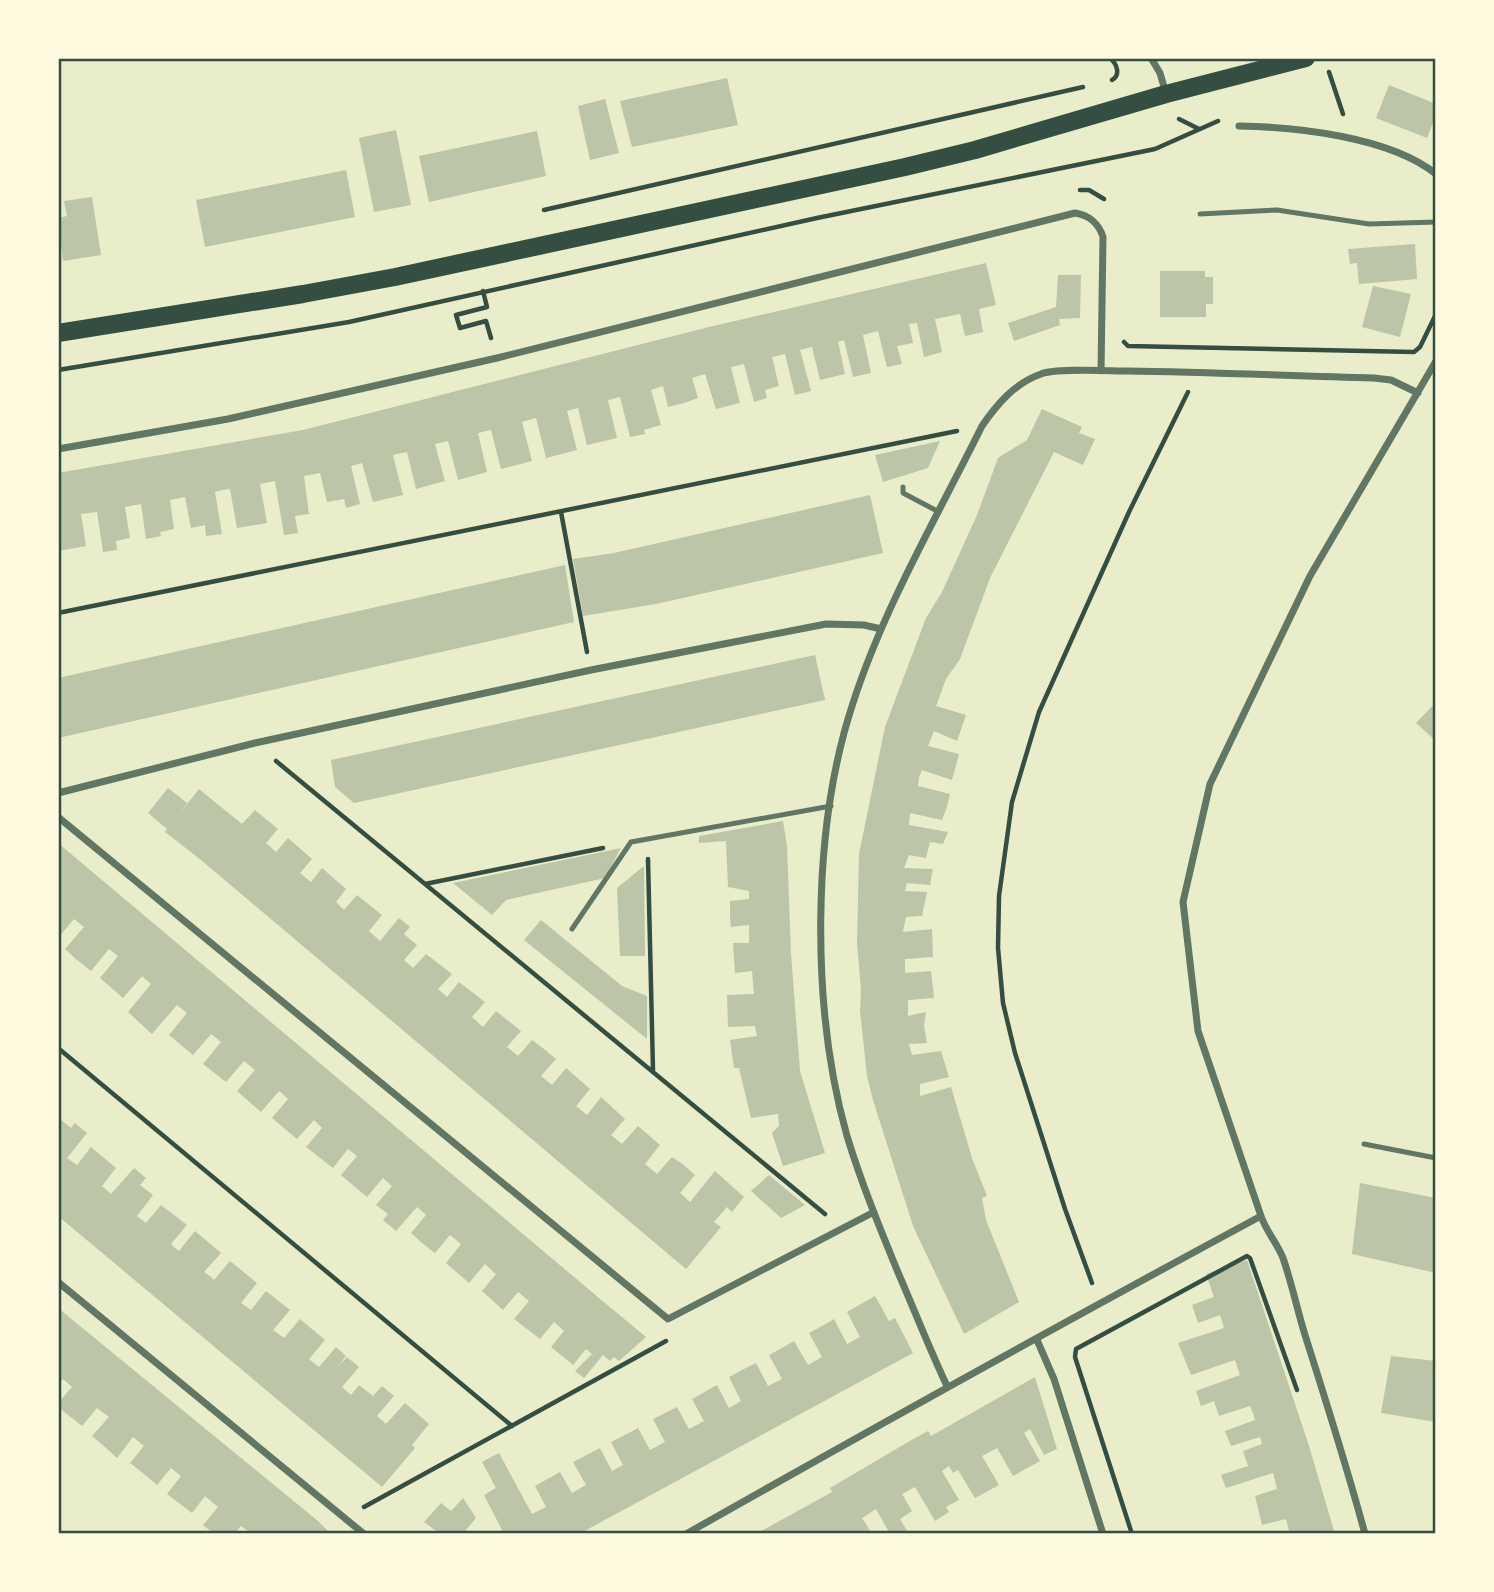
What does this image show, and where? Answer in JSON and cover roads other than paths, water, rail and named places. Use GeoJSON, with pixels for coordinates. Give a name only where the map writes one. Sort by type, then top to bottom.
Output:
{"type":"FeatureCollection","features":[{"type":"Feature","properties":{"kind":"main road"},"geometry":{"type":"LineString","coordinates":[[58,333],[303,294],[905,167],[975,150],[1166,94],[1307,58]]}},
{"type":"Feature","properties":{"kind":"street"},"geometry":{"type":"LineString","coordinates":[[1151,58],[1160,74],[1166,94]]}},
{"type":"Feature","properties":{"kind":"street"},"geometry":{"type":"LineString","coordinates":[[1240,126],[1267,127],[1369,143],[1410,157],[1436,174]]}},
{"type":"Feature","properties":{"kind":"street"},"geometry":{"type":"LineString","coordinates":[[58,449],[229,419],[497,358],[1072,213],[1079,213],[1093,221],[1100,228],[1103,237],[1101,371]]}},
{"type":"Feature","properties":{"kind":"street"},"geometry":{"type":"LineString","coordinates":[[1364,1534],[1331,1411],[1298,1313],[1295,1294],[1282,1255],[1266,1229],[1209,1070],[1198,1031],[1183,901],[1210,784],[1310,576],[1436,361]]}},
{"type":"Feature","properties":{"kind":"street"},"geometry":{"type":"LineString","coordinates":[[947,1386],[874,1212],[848,1137],[828,1040],[822,976],[821,915],[831,806],[844,733],[881,629],[982,426],[997,404],[1017,387],[1043,373],[1198,372],[1374,377],[1391,380],[1418,393]]}},
{"type":"Feature","properties":{"kind":"street"},"geometry":{"type":"LineString","coordinates":[[58,793],[255,743],[591,670],[819,625],[845,624],[881,629]]}},
{"type":"Feature","properties":{"kind":"street"},"geometry":{"type":"LineString","coordinates":[[58,817],[668,1319],[874,1212]]}},
{"type":"Feature","properties":{"kind":"street"},"geometry":{"type":"LineString","coordinates":[[687,1534],[947,1386],[1037,1340],[1261,1216]]}},
{"type":"Feature","properties":{"kind":"street"},"geometry":{"type":"LineString","coordinates":[[58,1282],[364,1534]]}},
{"type":"Feature","properties":{"kind":"street"},"geometry":{"type":"LineString","coordinates":[[1037,1340],[1054,1379],[1103,1534]]}},
{"type":"Feature","properties":{"kind":"lane"},"geometry":{"type":"LineString","coordinates":[[1200,214],[1277,210],[1369,224],[1436,222]]}},
{"type":"Feature","properties":{"kind":"lane"},"geometry":{"type":"LineString","coordinates":[[903,487],[903,493],[939,512]]}},
{"type":"Feature","properties":{"kind":"lane"},"geometry":{"type":"LineString","coordinates":[[572,929],[631,842],[831,806]]}},
{"type":"Feature","properties":{"kind":"lane"},"geometry":{"type":"LineString","coordinates":[[1364,1144],[1436,1158]]}}]}
